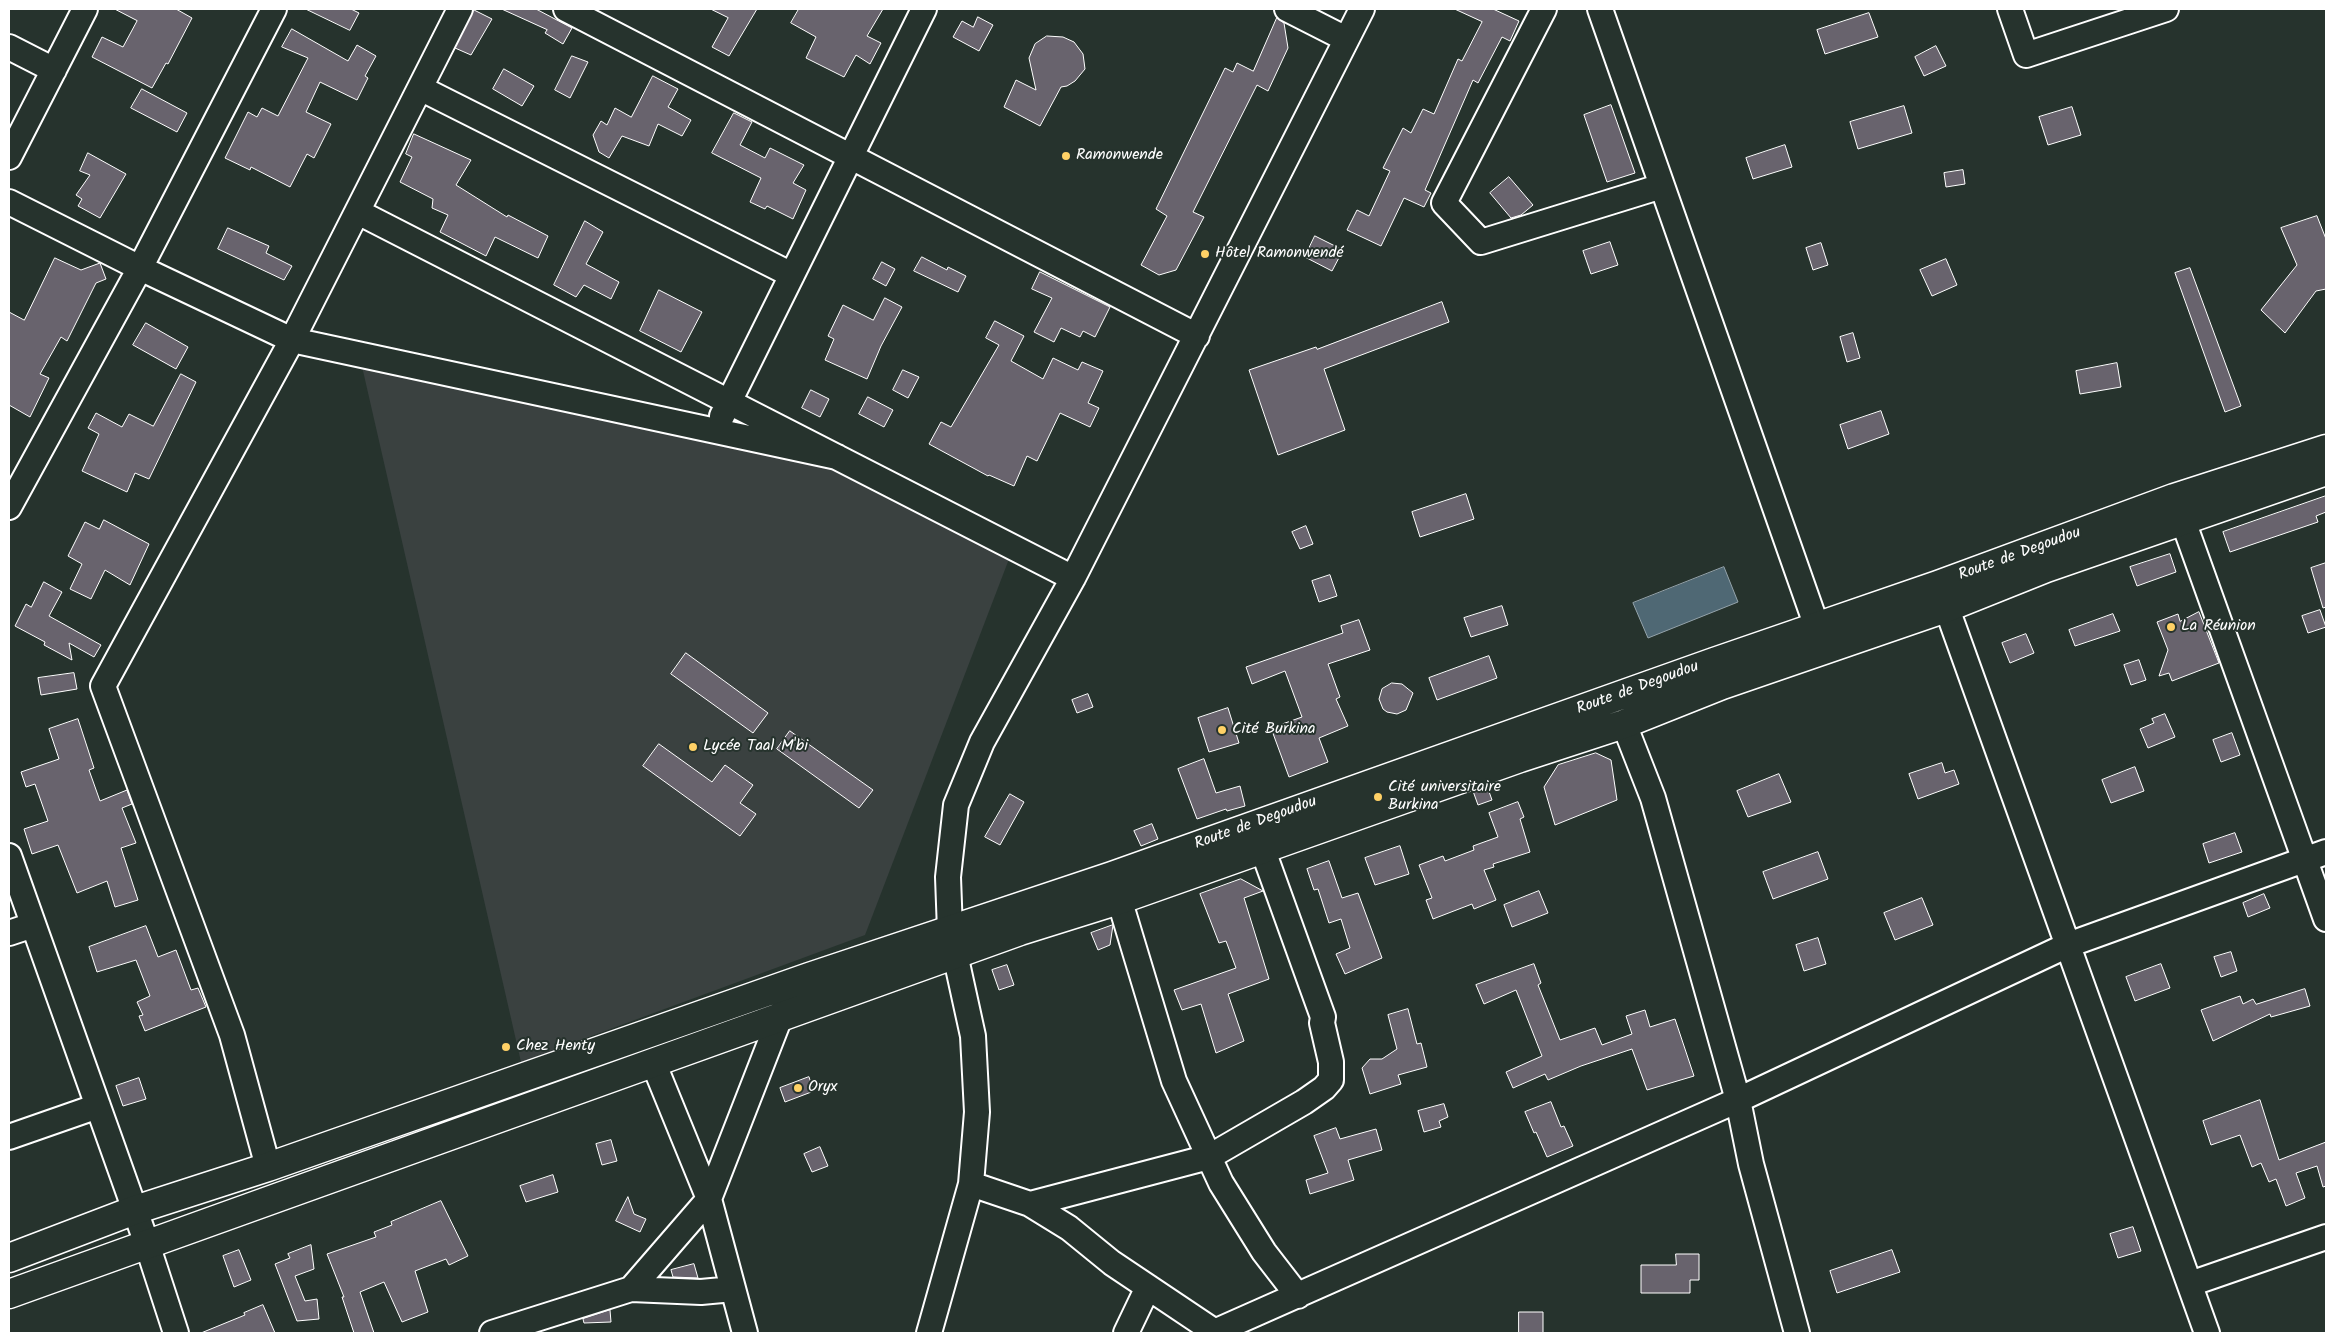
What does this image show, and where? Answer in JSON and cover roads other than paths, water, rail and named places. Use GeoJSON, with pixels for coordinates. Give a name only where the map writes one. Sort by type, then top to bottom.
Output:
{"type":"FeatureCollection","features":[{"type":"Feature","properties":{"kind":"main road","name":"Route de Degoudou"},"geometry":{"type":"LineString","coordinates":[[952,943],[1116,888],[1263,850],[1520,758],[1624,724],[1942,597],[2179,509],[2326,449]]}},
{"type":"Feature","properties":{"kind":"main road","name":"Route de Degoudou"},"geometry":{"type":"LineString","coordinates":[[2179,509],[2326,471]]}},
{"type":"Feature","properties":{"kind":"main road","name":"Route de Degoudou"},"geometry":{"type":"LineString","coordinates":[[1116,888],[1253,825],[1714,662],[1817,628],[1942,597]]}},
{"type":"Feature","properties":{"kind":"main road"},"geometry":{"type":"LineString","coordinates":[[9,1258],[135,1210],[268,1167],[793,984],[952,943]]}},
{"type":"Feature","properties":{"kind":"main road"},"geometry":{"type":"LineString","coordinates":[[9,1294],[779,1016],[952,943]]}},
{"type":"Feature","properties":{"kind":"street"},"geometry":{"type":"LineString","coordinates":[[9,157],[85,9]]}},
{"type":"Feature","properties":{"kind":"street"},"geometry":{"type":"LineString","coordinates":[[9,507],[140,268],[274,9]]}},
{"type":"Feature","properties":{"kind":"street"},"geometry":{"type":"LineString","coordinates":[[268,1167],[232,1035],[102,686],[292,340],[460,9]]}},
{"type":"Feature","properties":{"kind":"street"},"geometry":{"type":"LineString","coordinates":[[566,9],[1197,336]]}},
{"type":"Feature","properties":{"kind":"street"},"geometry":{"type":"LineString","coordinates":[[714,431],[924,9]]}},
{"type":"Feature","properties":{"kind":"street"},"geometry":{"type":"LineString","coordinates":[[1287,9],[1346,39]]}},
{"type":"Feature","properties":{"kind":"street"},"geometry":{"type":"LineString","coordinates":[[928,1333],[970,1184],[978,1112],[973,1036],[952,943],[948,877],[956,806],[982,742],[1073,578],[1362,9]]}},
{"type":"Feature","properties":{"kind":"street"},"geometry":{"type":"LineString","coordinates":[[1544,9],[1444,203],[1481,242],[1662,186]]}},
{"type":"Feature","properties":{"kind":"street"},"geometry":{"type":"LineString","coordinates":[[1600,9],[1817,628]]}},
{"type":"Feature","properties":{"kind":"street"},"geometry":{"type":"LineString","coordinates":[[2010,9],[2026,55],[2166,9]]}},
{"type":"Feature","properties":{"kind":"street"},"geometry":{"type":"LineString","coordinates":[[9,47],[54,70]]}},
{"type":"Feature","properties":{"kind":"street"},"geometry":{"type":"LineString","coordinates":[[420,88],[792,275]]}},
{"type":"Feature","properties":{"kind":"street"},"geometry":{"type":"LineString","coordinates":[[9,202],[140,268],[292,340],[837,456]]}},
{"type":"Feature","properties":{"kind":"street"},"geometry":{"type":"LineString","coordinates":[[358,212],[1073,578]]}},
{"type":"Feature","properties":{"kind":"street"},"geometry":{"type":"LineString","coordinates":[[2179,509],[2316,856],[2326,919]]}},
{"type":"Feature","properties":{"kind":"street"},"geometry":{"type":"LineString","coordinates":[[1942,597],[2207,1333]]}},
{"type":"Feature","properties":{"kind":"street"},"geometry":{"type":"LineString","coordinates":[[1624,724],[1653,798],[1738,1100],[1752,1164],[1797,1333]]}},
{"type":"Feature","properties":{"kind":"street"},"geometry":{"type":"LineString","coordinates":[[1030,1204],[1209,1157],[1304,1102],[1324,1088],[1331,1080],[1330,1062],[1322,1023],[1323,1017],[1253,825]]}},
{"type":"Feature","properties":{"kind":"street"},"geometry":{"type":"LineString","coordinates":[[9,856],[147,1244],[176,1333]]}},
{"type":"Feature","properties":{"kind":"street"},"geometry":{"type":"LineString","coordinates":[[970,1184],[1030,1204],[1069,1228],[1091,1247],[1213,1332],[1738,1100],[2068,945],[2316,856]]}},
{"type":"Feature","properties":{"kind":"street"},"geometry":{"type":"LineString","coordinates":[[1116,888],[1174,1081],[1221,1183],[1260,1246],[1298,1296]]}},
{"type":"Feature","properties":{"kind":"street"},"geometry":{"type":"LineString","coordinates":[[9,933],[33,924]]}},
{"type":"Feature","properties":{"kind":"street"},"geometry":{"type":"LineString","coordinates":[[631,1289],[709,1199],[793,984]]}},
{"type":"Feature","properties":{"kind":"street"},"geometry":{"type":"LineString","coordinates":[[653,1062],[709,1199],[745,1333]]}},
{"type":"Feature","properties":{"kind":"street"},"geometry":{"type":"LineString","coordinates":[[9,1137],[98,1106]]}},
{"type":"Feature","properties":{"kind":"street"},"geometry":{"type":"LineString","coordinates":[[2190,1284],[2326,1237]]}},
{"type":"Feature","properties":{"kind":"street"},"geometry":{"type":"LineString","coordinates":[[1126,1333],[1148,1287]]}},
{"type":"Feature","properties":{"kind":"street"},"geometry":{"type":"LineString","coordinates":[[492,1333],[631,1289],[701,1292],[733,1289]]}},
{"type":"Feature","properties":{"kind":"water"},"geometry":{"type":"Polygon","coordinates":[[[1724,567],[1738,602],[1648,638],[1633,603],[1724,567]]]}},
{"type":"Feature","properties":{"kind":"place","name":"Ramonwende"},"geometry":{"type":"Point","coordinates":[1066,156]}},
{"type":"Feature","properties":{"kind":"place","name":"Hôtel Ramonwendé"},"geometry":{"type":"Point","coordinates":[1205,254]}},
{"type":"Feature","properties":{"kind":"place","name":"La Réunion"},"geometry":{"type":"Point","coordinates":[2171,627]}},
{"type":"Feature","properties":{"kind":"place","name":"Cité Burkina"},"geometry":{"type":"Point","coordinates":[1222,730]}},
{"type":"Feature","properties":{"kind":"place","name":"Lycée Taal M'bi"},"geometry":{"type":"Point","coordinates":[693,747]}},
{"type":"Feature","properties":{"kind":"place","name":"Cité universitaire Burkina"},"geometry":{"type":"Point","coordinates":[1378,797]}},
{"type":"Feature","properties":{"kind":"place","name":"Chez Henty"},"geometry":{"type":"Point","coordinates":[506,1047]}},
{"type":"Feature","properties":{"kind":"place","name":"Oryx"},"geometry":{"type":"Point","coordinates":[798,1088]}}]}
